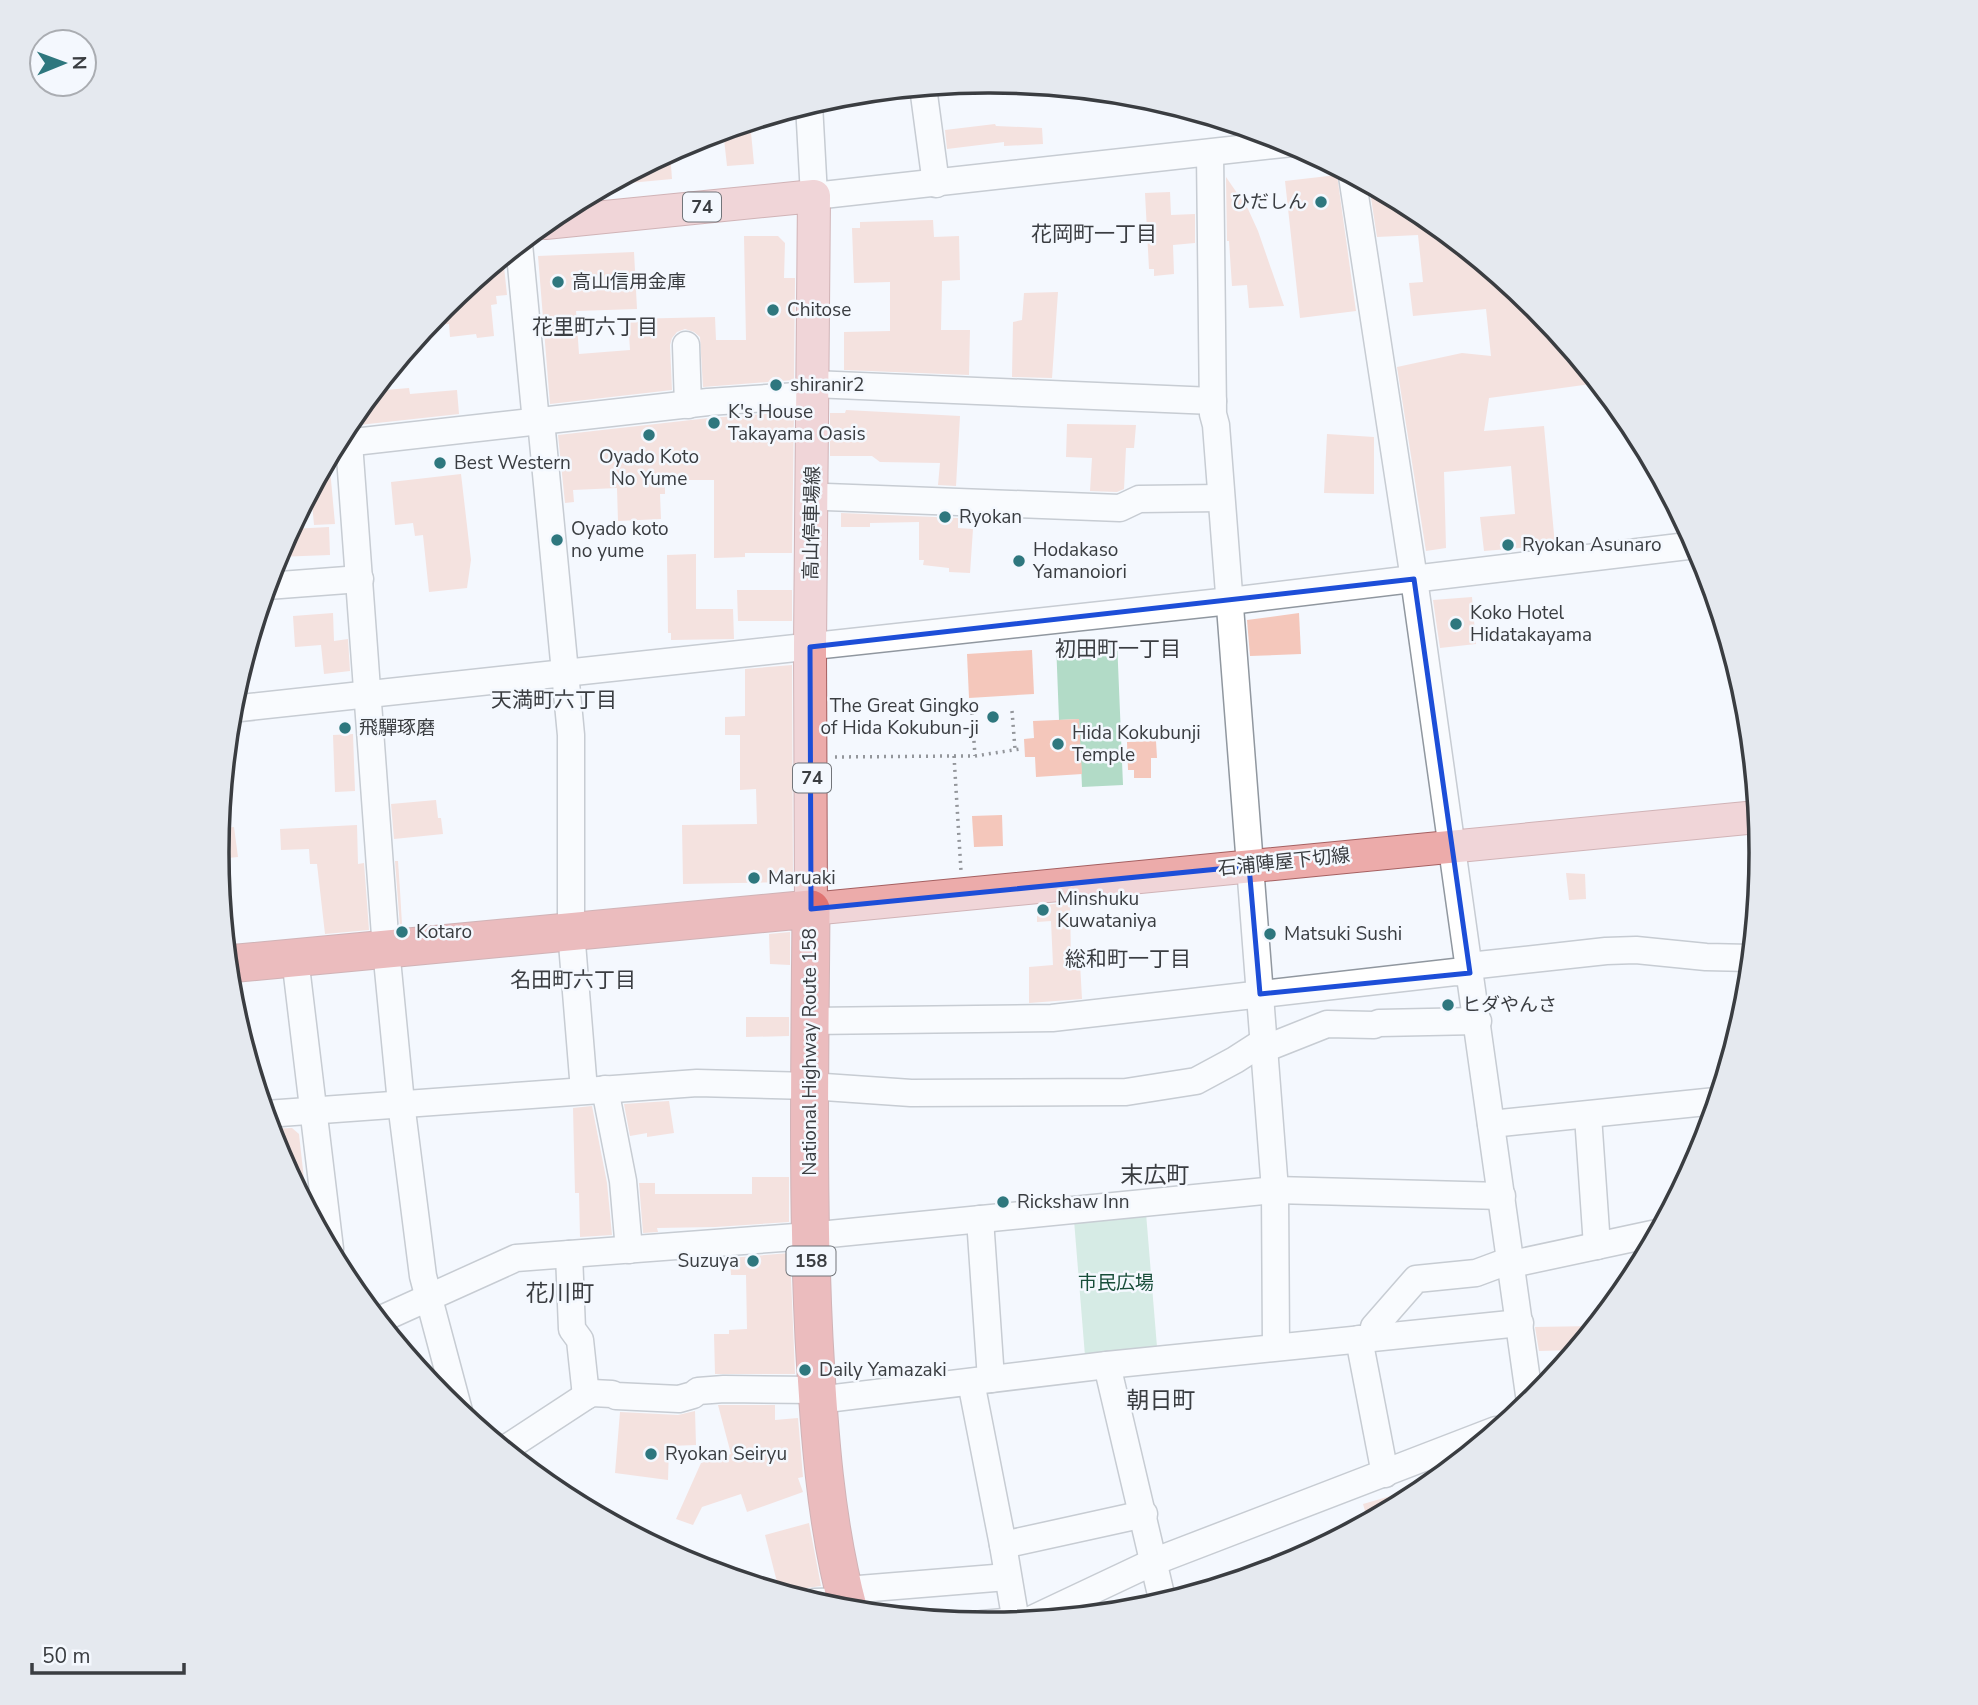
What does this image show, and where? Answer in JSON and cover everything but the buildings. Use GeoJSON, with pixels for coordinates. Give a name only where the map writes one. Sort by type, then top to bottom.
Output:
{"type":"FeatureCollection","features":[{"type":"Feature","properties":{"kind":"highway","name":"National Highway Route 158"},"geometry":{"type":"LineString","coordinates":[[238,963],[811,909],[809,1236],[817,1395],[827,1496],[842,1598]]}},
{"type":"Feature","properties":{"kind":"main road","name":"74"},"geometry":{"type":"LineString","coordinates":[[590,207],[814,196]]}},
{"type":"Feature","properties":{"kind":"main road","name":"高山停車場線"},"geometry":{"type":"LineString","coordinates":[[811,909],[810,647],[814,196]]}},
{"type":"Feature","properties":{"kind":"main road","name":"石浦陣屋下切線"},"geometry":{"type":"LineString","coordinates":[[811,909],[1748,818]]}},
{"type":"Feature","properties":{"kind":"street"},"geometry":{"type":"LineString","coordinates":[[924,96],[936,184]]}},
{"type":"Feature","properties":{"kind":"street"},"geometry":{"type":"LineString","coordinates":[[810,115],[814,196],[1267,146]]}},
{"type":"Feature","properties":{"kind":"street"},"geometry":{"type":"LineString","coordinates":[[1210,153],[1213,401],[1275,1190],[1276,1347]]}},
{"type":"Feature","properties":{"kind":"street"},"geometry":{"type":"LineString","coordinates":[[1354,187],[1414,579],[1528,1388]]}},
{"type":"Feature","properties":{"kind":"street"},"geometry":{"type":"LineString","coordinates":[[520,255],[571,735],[571,931],[594,1090],[623,1181],[629,1250]]}},
{"type":"Feature","properties":{"kind":"street"},"geometry":{"type":"LineString","coordinates":[[686,345],[688,405]]}},
{"type":"Feature","properties":{"kind":"street"},"geometry":{"type":"LineString","coordinates":[[350,442],[813,390],[1213,401]]}},
{"type":"Feature","properties":{"kind":"street"},"geometry":{"type":"LineString","coordinates":[[343,453],[360,579],[386,949],[401,1103],[423,1276],[454,1392]]}},
{"type":"Feature","properties":{"kind":"street"},"geometry":{"type":"LineString","coordinates":[[826,496],[1120,508],[1139,499],[1222,498]]}},
{"type":"Feature","properties":{"kind":"street"},"geometry":{"type":"LineString","coordinates":[[243,708],[1230,601],[1684,546]]}},
{"type":"Feature","properties":{"kind":"street"},"geometry":{"type":"LineString","coordinates":[[278,585],[360,579]]}},
{"type":"Feature","properties":{"kind":"street"},"geometry":{"type":"LineString","coordinates":[[810,1021],[1052,1018],[1455,972],[1606,951],[1636,950],[1741,958]]}},
{"type":"Feature","properties":{"kind":"street"},"geometry":{"type":"LineString","coordinates":[[295,958],[327,1224]]}},
{"type":"Feature","properties":{"kind":"street"},"geometry":{"type":"LineString","coordinates":[[276,1113],[696,1083],[810,1086],[911,1093],[1126,1092],[1196,1081],[1263,1045],[1327,1024],[1478,1021]]}},
{"type":"Feature","properties":{"kind":"street"},"geometry":{"type":"LineString","coordinates":[[1491,1124],[1706,1102]]}},
{"type":"Feature","properties":{"kind":"street"},"geometry":{"type":"LineString","coordinates":[[1588,1116],[1597,1246]]}},
{"type":"Feature","properties":{"kind":"street"},"geometry":{"type":"LineString","coordinates":[[388,1317],[516,1258],[809,1236],[1275,1190],[1502,1196]]}},
{"type":"Feature","properties":{"kind":"street"},"geometry":{"type":"LineString","coordinates":[[979,1219],[981,1381],[1007,1577],[1017,1611]]}},
{"type":"Feature","properties":{"kind":"street"},"geometry":{"type":"LineString","coordinates":[[1385,1474],[1367,1338],[1416,1279],[1476,1273],[1511,1262],[1645,1236]]}},
{"type":"Feature","properties":{"kind":"street"},"geometry":{"type":"LineString","coordinates":[[569,1254],[572,1329],[580,1340],[586,1396]]}},
{"type":"Feature","properties":{"kind":"street"},"geometry":{"type":"LineString","coordinates":[[513,1444],[592,1393],[679,1399],[698,1391],[724,1389],[817,1395],[981,1381],[1107,1364],[1520,1323]]}},
{"type":"Feature","properties":{"kind":"street"},"geometry":{"type":"LineString","coordinates":[[1107,1364],[1161,1592]]}},
{"type":"Feature","properties":{"kind":"street"},"geometry":{"type":"LineString","coordinates":[[1044,1611],[1153,1562],[1470,1440]]}},
{"type":"Feature","properties":{"kind":"street"},"geometry":{"type":"LineString","coordinates":[[1003,1545],[1144,1514]]}},
{"type":"Feature","properties":{"kind":"street"},"geometry":{"type":"LineString","coordinates":[[851,1600],[1007,1577]]}},
{"type":"Feature","properties":{"kind":"path"},"geometry":{"type":"LineString","coordinates":[[812,757],[975,756],[1017,749],[1012,711]]}},
{"type":"Feature","properties":{"kind":"path"},"geometry":{"type":"LineString","coordinates":[[972,713],[975,756]]}},
{"type":"Feature","properties":{"kind":"path"},"geometry":{"type":"LineString","coordinates":[[954,756],[963,894]]}},
{"type":"Feature","properties":{"kind":"highlighted area"},"geometry":{"type":"Polygon","coordinates":[[[1414,579],[1470,973],[1260,994],[1249,866],[811,909],[810,647],[1414,579]]]}},
{"type":"Feature","properties":{"kind":"green space"},"geometry":{"type":"Polygon","coordinates":[[[1117,640],[1123,785],[1082,787],[1079,719],[1059,720],[1056,642],[1117,640]]]}},
{"type":"Feature","properties":{"kind":"green space","name":"市民広場"},"geometry":{"type":"Polygon","coordinates":[[[1146,1213],[1157,1347],[1085,1356],[1074,1220],[1146,1213]]]}},
{"type":"Feature","properties":{"kind":"place","name":"ひだしん"},"geometry":{"type":"Point","coordinates":[1321,202]}},
{"type":"Feature","properties":{"kind":"place","name":"高山信用金庫"},"geometry":{"type":"Point","coordinates":[558,282]}},
{"type":"Feature","properties":{"kind":"place","name":"Chitose"},"geometry":{"type":"Point","coordinates":[773,310]}},
{"type":"Feature","properties":{"kind":"place","name":"shiranir2"},"geometry":{"type":"Point","coordinates":[776,385]}},
{"type":"Feature","properties":{"kind":"place","name":"K's House Takayama Oasis"},"geometry":{"type":"Point","coordinates":[714,423]}},
{"type":"Feature","properties":{"kind":"place","name":"Oyado Koto No Yume"},"geometry":{"type":"Point","coordinates":[649,435]}},
{"type":"Feature","properties":{"kind":"place","name":"Best Western"},"geometry":{"type":"Point","coordinates":[440,463]}},
{"type":"Feature","properties":{"kind":"place","name":"Ryokan"},"geometry":{"type":"Point","coordinates":[945,517]}},
{"type":"Feature","properties":{"kind":"place","name":"Oyado koto no yume"},"geometry":{"type":"Point","coordinates":[557,540]}},
{"type":"Feature","properties":{"kind":"place","name":"Ryokan Asunaro"},"geometry":{"type":"Point","coordinates":[1508,545]}},
{"type":"Feature","properties":{"kind":"place","name":"Hodakaso Yamanoiori"},"geometry":{"type":"Point","coordinates":[1019,561]}},
{"type":"Feature","properties":{"kind":"place","name":"Koko Hotel Hidatakayama"},"geometry":{"type":"Point","coordinates":[1456,624]}},
{"type":"Feature","properties":{"kind":"place","name":"The Great Gingko of Hida Kokubun-ji"},"geometry":{"type":"Point","coordinates":[993,717]}},
{"type":"Feature","properties":{"kind":"place","name":"飛驒琢磨"},"geometry":{"type":"Point","coordinates":[345,728]}},
{"type":"Feature","properties":{"kind":"place","name":"Hida Kokubunji Temple"},"geometry":{"type":"Point","coordinates":[1058,744]}},
{"type":"Feature","properties":{"kind":"place","name":"Maruaki"},"geometry":{"type":"Point","coordinates":[754,878]}},
{"type":"Feature","properties":{"kind":"place","name":"Minshuku Kuwataniya"},"geometry":{"type":"Point","coordinates":[1043,910]}},
{"type":"Feature","properties":{"kind":"place","name":"Kotaro"},"geometry":{"type":"Point","coordinates":[402,932]}},
{"type":"Feature","properties":{"kind":"place","name":"Matsuki Sushi"},"geometry":{"type":"Point","coordinates":[1270,934]}},
{"type":"Feature","properties":{"kind":"place","name":"ヒダやんさ"},"geometry":{"type":"Point","coordinates":[1448,1005]}},
{"type":"Feature","properties":{"kind":"place","name":"Rickshaw Inn"},"geometry":{"type":"Point","coordinates":[1003,1202]}},
{"type":"Feature","properties":{"kind":"place","name":"Suzuya"},"geometry":{"type":"Point","coordinates":[753,1261]}},
{"type":"Feature","properties":{"kind":"place","name":"Daily Yamazaki"},"geometry":{"type":"Point","coordinates":[805,1370]}},
{"type":"Feature","properties":{"kind":"place","name":"Ryokan Seiryu"},"geometry":{"type":"Point","coordinates":[651,1454]}},
{"type":"Feature","properties":{"kind":"district","name":"花岡町一丁目"},"geometry":{"type":"Point","coordinates":[1094,234]}},
{"type":"Feature","properties":{"kind":"district","name":"花里町六丁目"},"geometry":{"type":"Point","coordinates":[595,327]}},
{"type":"Feature","properties":{"kind":"district","name":"初田町一丁目"},"geometry":{"type":"Point","coordinates":[1118,649]}},
{"type":"Feature","properties":{"kind":"district","name":"天満町六丁目"},"geometry":{"type":"Point","coordinates":[554,700]}},
{"type":"Feature","properties":{"kind":"district","name":"総和町一丁目"},"geometry":{"type":"Point","coordinates":[1128,959]}},
{"type":"Feature","properties":{"kind":"district","name":"名田町六丁目"},"geometry":{"type":"Point","coordinates":[573,980]}},
{"type":"Feature","properties":{"kind":"district","name":"末広町"},"geometry":{"type":"Point","coordinates":[1155,1175]}},
{"type":"Feature","properties":{"kind":"district","name":"花川町"},"geometry":{"type":"Point","coordinates":[560,1293]}},
{"type":"Feature","properties":{"kind":"district","name":"朝日町"},"geometry":{"type":"Point","coordinates":[1161,1400]}}]}
